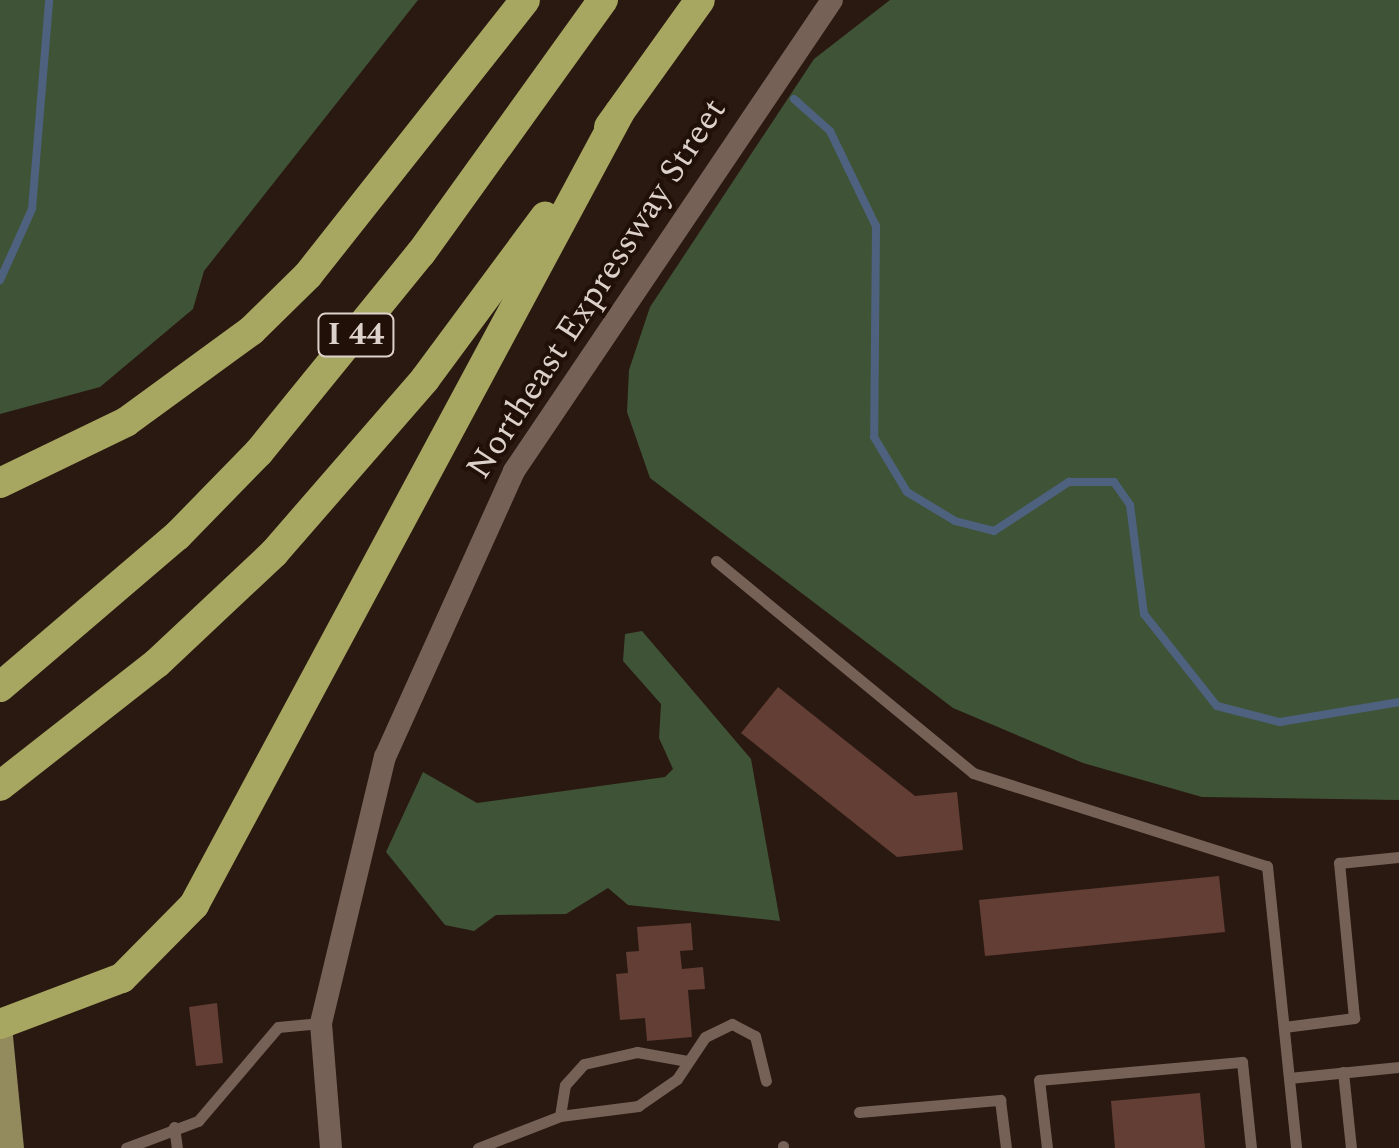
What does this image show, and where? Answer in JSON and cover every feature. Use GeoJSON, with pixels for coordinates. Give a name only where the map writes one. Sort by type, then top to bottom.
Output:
{"type":"FeatureCollection","features":[{"type":"Feature","properties":{"kind":"highway"},"geometry":{"type":"LineString","coordinates":[[0,483],[45,463],[184,386],[251,331],[308,276],[525,0]]}},
{"type":"Feature","properties":{"kind":"highway","name":"I 44"},"geometry":{"type":"LineString","coordinates":[[0,687],[67,634],[177,536],[314,387],[604,0]]}},
{"type":"Feature","properties":{"kind":"highway"},"geometry":{"type":"LineString","coordinates":[[0,1024],[122,978],[194,905],[620,112],[700,0]]}},
{"type":"Feature","properties":{"kind":"highway","name":"I 44"},"geometry":{"type":"LineString","coordinates":[[0,786],[76,729],[212,614],[328,494],[463,332],[620,112]]}},
{"type":"Feature","properties":{"kind":"highway"},"geometry":{"type":"LineString","coordinates":[[0,458],[45,463]]}},
{"type":"Feature","properties":{"kind":"main road"},"geometry":{"type":"LineString","coordinates":[[0,1036],[11,1148]]}},
{"type":"Feature","properties":{"kind":"street","name":"Northeast Expressway Street"},"geometry":{"type":"LineString","coordinates":[[332,1148],[321,1023],[386,757],[514,470],[832,0]]}},
{"type":"Feature","properties":{"kind":"lane"},"geometry":{"type":"LineString","coordinates":[[716,562],[973,772],[1268,866],[1296,1148]]}},
{"type":"Feature","properties":{"kind":"lane"},"geometry":{"type":"LineString","coordinates":[[1284,1027],[1354,1018],[1339,863],[1399,856]]}},
{"type":"Feature","properties":{"kind":"lane"},"geometry":{"type":"LineString","coordinates":[[126,1148],[222,1100],[256,1042],[278,1027],[321,1023]]}},
{"type":"Feature","properties":{"kind":"lane"},"geometry":{"type":"LineString","coordinates":[[478,1148],[560,1116],[638,1106],[720,1026],[745,1026],[766,1081]]}},
{"type":"Feature","properties":{"kind":"lane"},"geometry":{"type":"LineString","coordinates":[[560,1116],[565,1085],[584,1064],[637,1052],[688,1061]]}},
{"type":"Feature","properties":{"kind":"lane"},"geometry":{"type":"LineString","coordinates":[[1047,1148],[1039,1080],[1242,1062],[1251,1148]]}},
{"type":"Feature","properties":{"kind":"lane"},"geometry":{"type":"LineString","coordinates":[[1289,1078],[1399,1067]]}},
{"type":"Feature","properties":{"kind":"lane"},"geometry":{"type":"LineString","coordinates":[[1343,1072],[1350,1148]]}},
{"type":"Feature","properties":{"kind":"lane"},"geometry":{"type":"LineString","coordinates":[[859,1112],[1000,1100],[1006,1148]]}},
{"type":"Feature","properties":{"kind":"lane"},"geometry":{"type":"LineString","coordinates":[[174,1127],[177,1148]]}},
{"type":"Feature","properties":{"kind":"green space"},"geometry":{"type":"Polygon","coordinates":[[[0,0],[418,0],[204,271],[193,309],[100,387],[0,414],[0,0]]]}},
{"type":"Feature","properties":{"kind":"green space"},"geometry":{"type":"Polygon","coordinates":[[[890,0],[1399,0],[1399,800],[1202,797],[1083,763],[953,708],[650,478],[627,412],[629,370],[650,307],[814,59],[890,0]]]}},
{"type":"Feature","properties":{"kind":"green space"},"geometry":{"type":"Polygon","coordinates":[[[642,631],[751,759],[780,921],[628,905],[608,888],[566,914],[496,915],[474,931],[445,925],[386,852],[423,772],[477,803],[665,777],[673,769],[659,738],[661,704],[623,661],[625,634],[642,631]]]}},
{"type":"Feature","properties":{"kind":"building"},"geometry":{"type":"Polygon","coordinates":[[[778,687],[915,796],[957,792],[963,850],[897,857],[741,733],[778,687]]]}},
{"type":"Feature","properties":{"kind":"building"},"geometry":{"type":"Polygon","coordinates":[[[1219,876],[1225,932],[985,956],[979,900],[1219,876]]]}},
{"type":"Feature","properties":{"kind":"building"},"geometry":{"type":"Polygon","coordinates":[[[691,923],[693,950],[680,951],[682,969],[703,967],[705,989],[688,990],[692,1037],[647,1041],[645,1018],[620,1020],[616,974],[628,973],[626,952],[639,951],[637,927],[691,923]]]}},
{"type":"Feature","properties":{"kind":"building"},"geometry":{"type":"Polygon","coordinates":[[[217,1003],[223,1063],[196,1066],[189,1007],[217,1003]]]}},
{"type":"Feature","properties":{"kind":"building"},"geometry":{"type":"Polygon","coordinates":[[[1200,1093],[1205,1148],[1115,1148],[1111,1101],[1200,1093]]]}},
{"type":"Feature","properties":{"kind":"waterway"},"geometry":{"type":"LineString","coordinates":[[0,280],[32,209],[49,0]]}},
{"type":"Feature","properties":{"kind":"waterway"},"geometry":{"type":"LineString","coordinates":[[794,99],[830,131],[876,226],[874,437],[907,492],[955,521],[994,531],[1069,482],[1114,482],[1130,505],[1144,614],[1217,706],[1280,722],[1399,702]]}}]}
